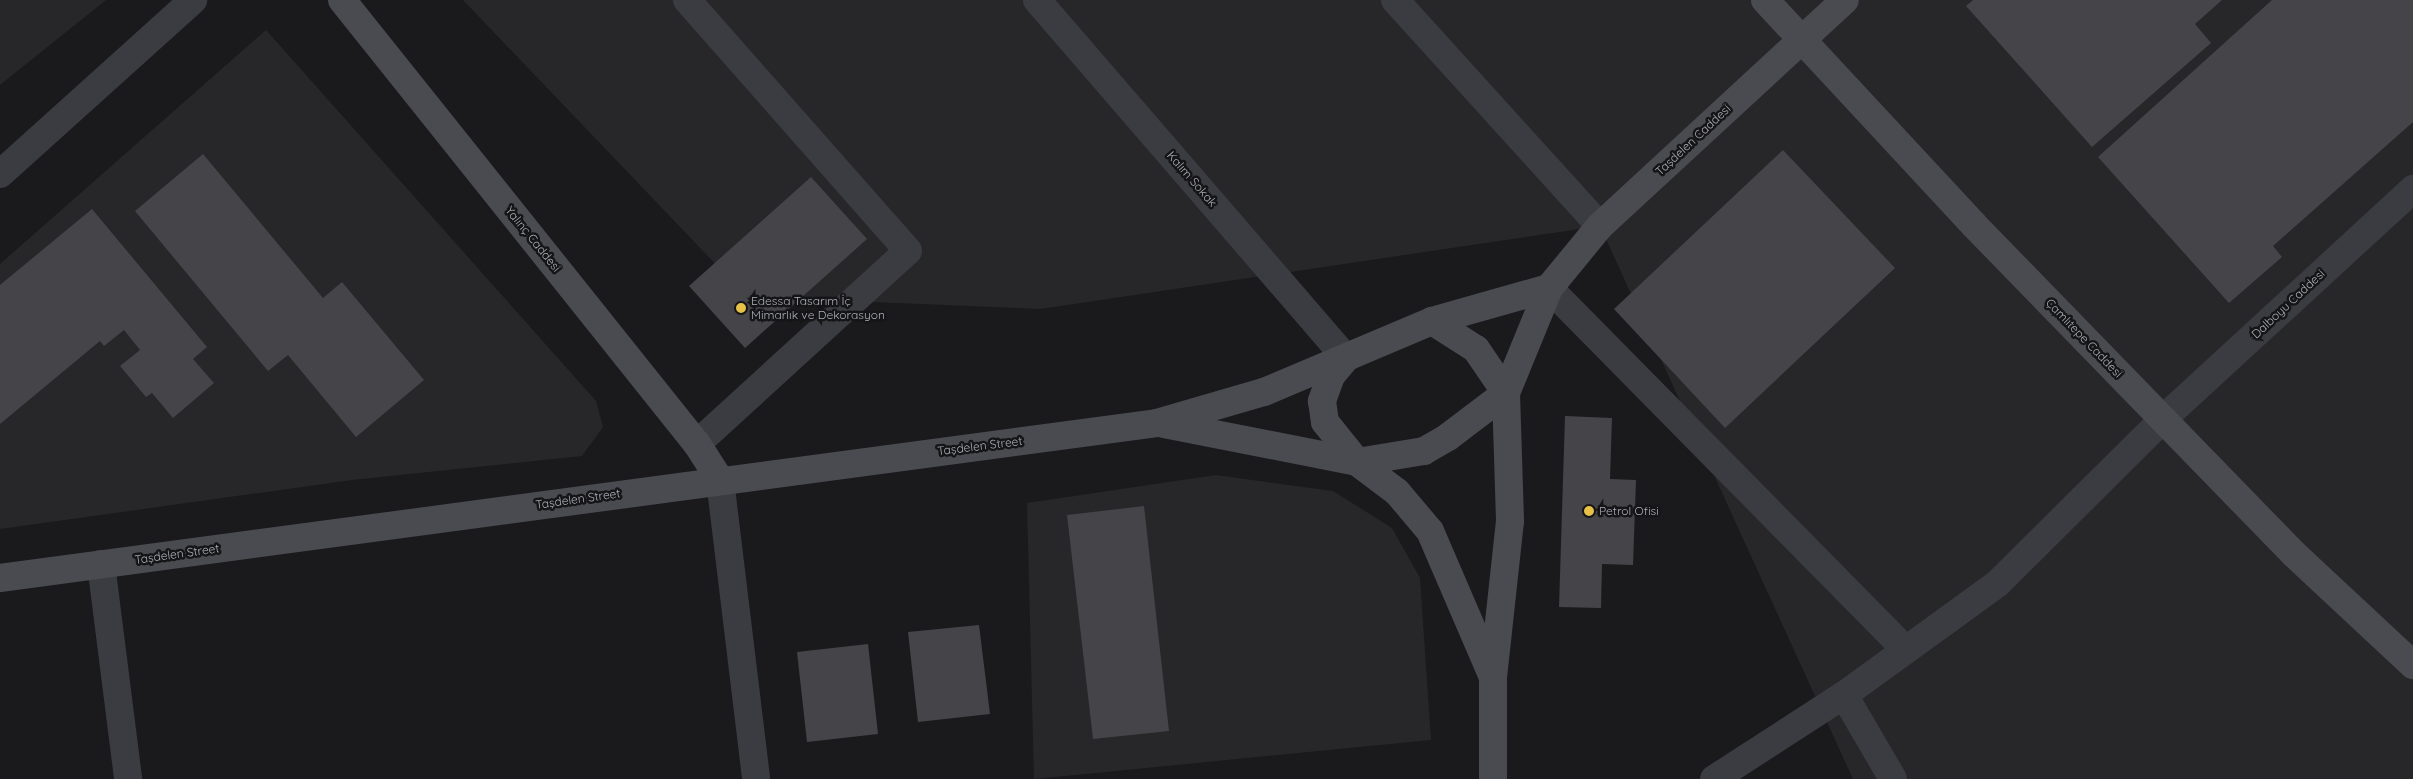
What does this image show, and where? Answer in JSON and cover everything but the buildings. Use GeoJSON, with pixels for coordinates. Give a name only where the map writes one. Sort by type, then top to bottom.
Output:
{"type":"FeatureCollection","features":[{"type":"Feature","properties":{"kind":"main road","name":"Yalınç Caddesi"},"geometry":{"type":"LineString","coordinates":[[342,0],[697,444],[720,480]]}},
{"type":"Feature","properties":{"kind":"main road","name":"Çamlıtepe Caddesi"},"geometry":{"type":"LineString","coordinates":[[1765,0],[2163,419],[2294,554],[2413,665]]}},
{"type":"Feature","properties":{"kind":"main road","name":"Taşdelen Caddesi"},"geometry":{"type":"LineString","coordinates":[[1506,393],[1549,288],[1600,226],[1845,0]]}},
{"type":"Feature","properties":{"kind":"main road"},"geometry":{"type":"LineString","coordinates":[[1157,423],[1264,392],[1432,322],[1549,288]]}},
{"type":"Feature","properties":{"kind":"main road"},"geometry":{"type":"LineString","coordinates":[[1432,322],[1476,349],[1506,393],[1510,522],[1493,676],[1492,779]]}},
{"type":"Feature","properties":{"kind":"main road"},"geometry":{"type":"LineString","coordinates":[[1346,358],[1332,376],[1322,401],[1325,422],[1356,462],[1397,492],[1430,531],[1493,676]]}},
{"type":"Feature","properties":{"kind":"main road"},"geometry":{"type":"LineString","coordinates":[[1157,423],[1356,462],[1424,451],[1476,420],[1506,393]]}},
{"type":"Feature","properties":{"kind":"main road","name":"Taşdelen Street"},"geometry":{"type":"LineString","coordinates":[[0,578],[720,480],[1157,423]]}},
{"type":"Feature","properties":{"kind":"street"},"geometry":{"type":"LineString","coordinates":[[0,174],[193,0]]}},
{"type":"Feature","properties":{"kind":"street"},"geometry":{"type":"LineString","coordinates":[[687,0],[908,251],[697,444]]}},
{"type":"Feature","properties":{"kind":"street","name":"Kalım Sokak"},"geometry":{"type":"LineString","coordinates":[[1038,0],[1346,358]]}},
{"type":"Feature","properties":{"kind":"street"},"geometry":{"type":"LineString","coordinates":[[1395,0],[1600,226]]}},
{"type":"Feature","properties":{"kind":"street","name":"Dalboyu Caddesi"},"geometry":{"type":"LineString","coordinates":[[1714,779],[1844,695],[1998,583],[2163,419],[2413,189]]}},
{"type":"Feature","properties":{"kind":"street"},"geometry":{"type":"LineString","coordinates":[[1549,288],[1906,650]]}},
{"type":"Feature","properties":{"kind":"street"},"geometry":{"type":"LineString","coordinates":[[720,480],[756,779]]}},
{"type":"Feature","properties":{"kind":"street"},"geometry":{"type":"LineString","coordinates":[[101,564],[128,779]]}},
{"type":"Feature","properties":{"kind":"street"},"geometry":{"type":"LineString","coordinates":[[1844,695],[1893,779]]}},
{"type":"Feature","properties":{"kind":"shaded area"},"geometry":{"type":"Polygon","coordinates":[[[0,0],[106,0],[0,85],[0,0]]]}},
{"type":"Feature","properties":{"kind":"shaded area"},"geometry":{"type":"Polygon","coordinates":[[[463,0],[2413,0],[2413,779],[1853,779],[1600,226],[1040,309],[747,297],[463,0]]]}},
{"type":"Feature","properties":{"kind":"shaded area"},"geometry":{"type":"Polygon","coordinates":[[[266,30],[596,401],[603,427],[582,456],[352,480],[0,529],[0,264],[266,30]]]}},
{"type":"Feature","properties":{"kind":"shaded area"},"geometry":{"type":"Polygon","coordinates":[[[1216,475],[1333,491],[1392,528],[1420,578],[1431,740],[1034,779],[1027,503],[1216,475]]]}},
{"type":"Feature","properties":{"kind":"place","name":"Edessa Tasarım İç Mimarlık ve Dekorasyon"},"geometry":{"type":"Point","coordinates":[741,308]}},
{"type":"Feature","properties":{"kind":"place","name":"Petrol Ofisi"},"geometry":{"type":"Point","coordinates":[1589,511]}}]}
